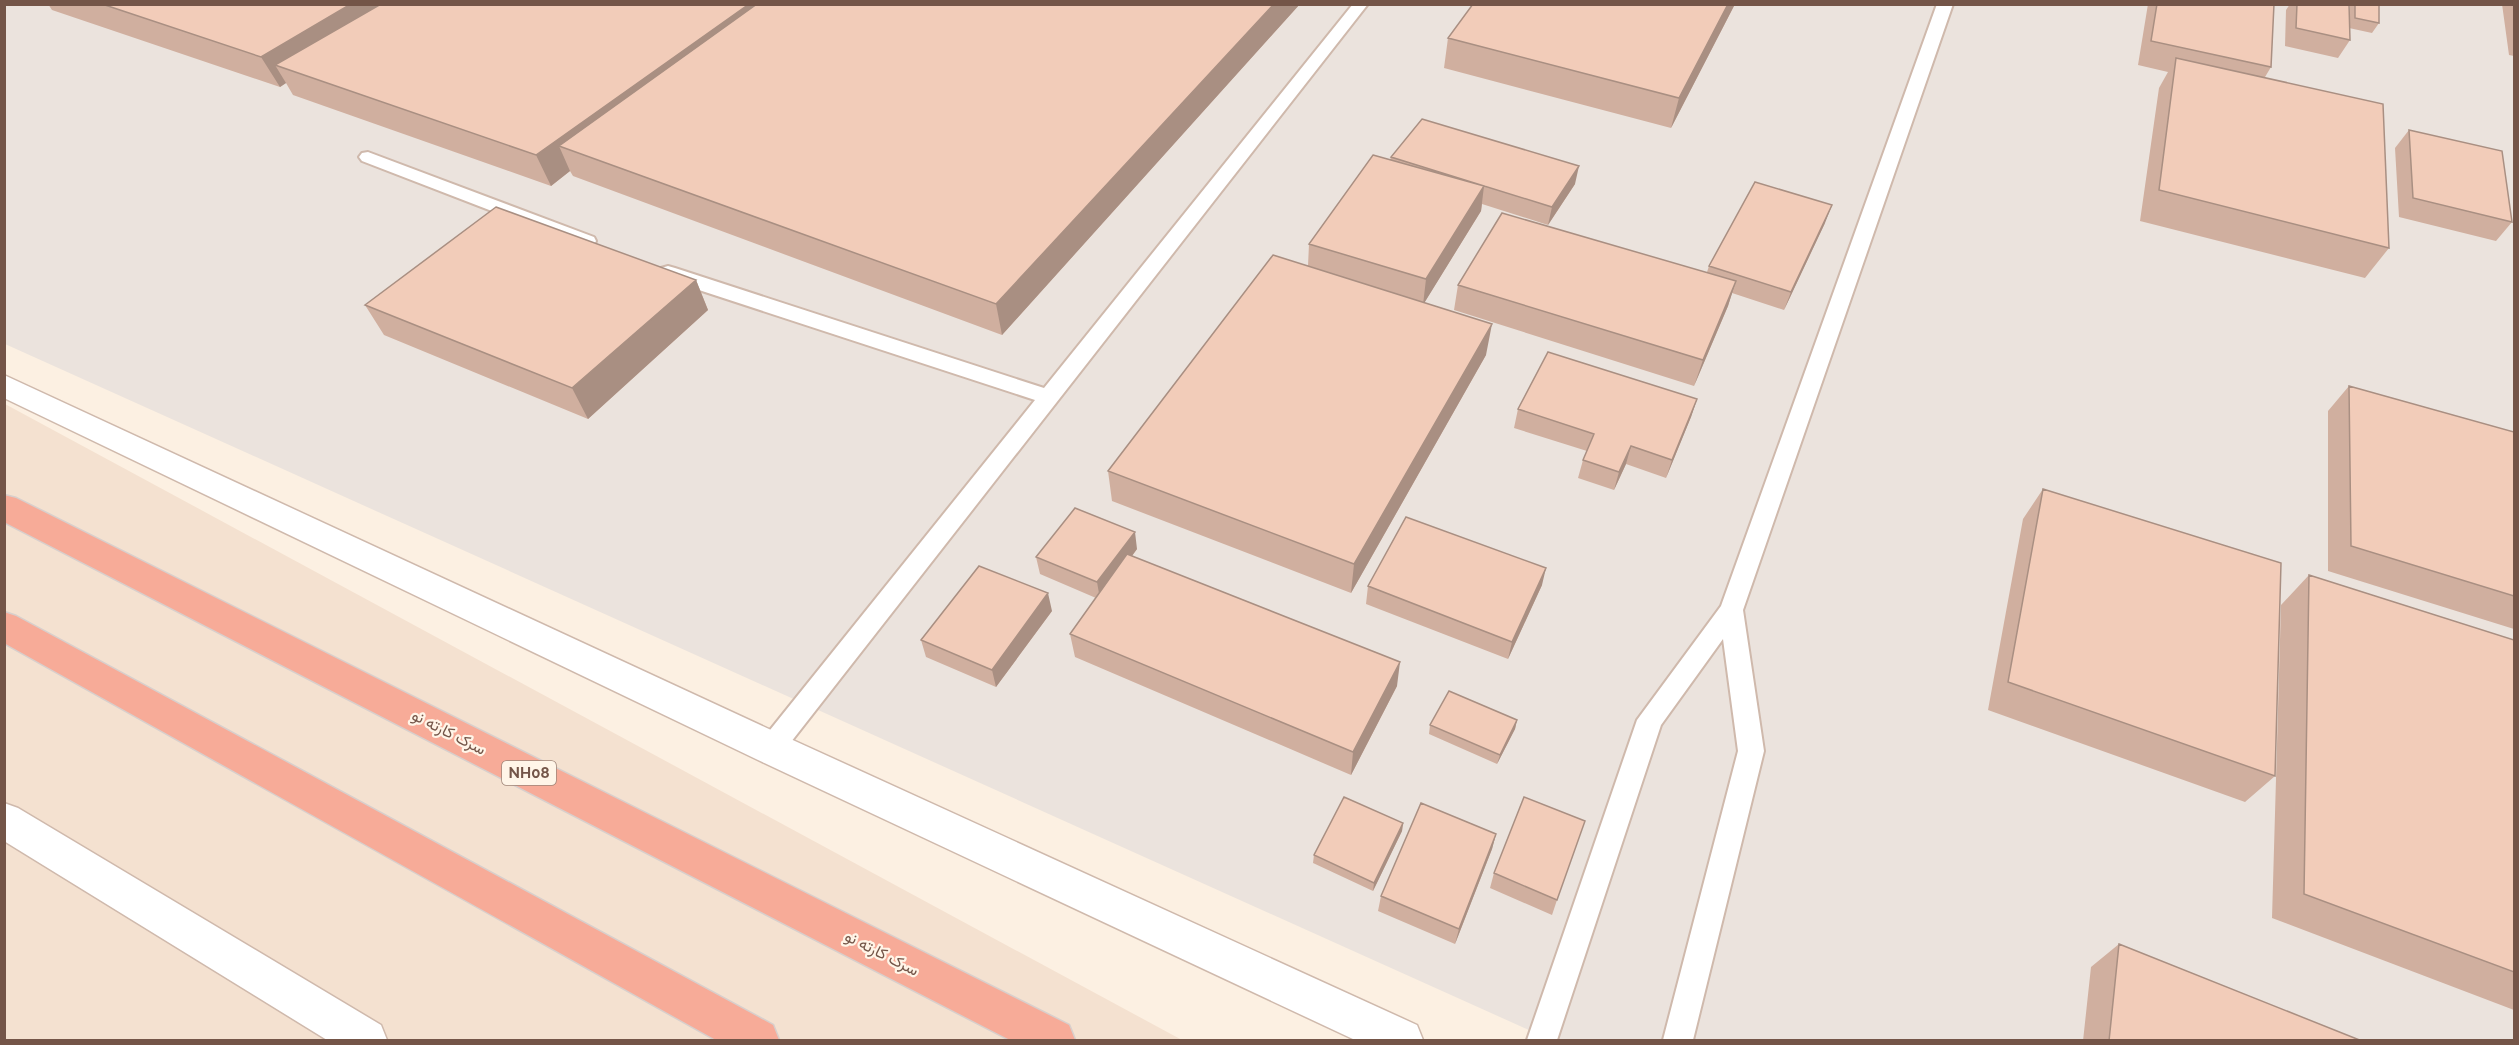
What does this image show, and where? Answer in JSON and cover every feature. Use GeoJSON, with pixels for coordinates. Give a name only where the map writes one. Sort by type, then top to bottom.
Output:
{"type":"FeatureCollection","features":[{"type":"Feature","properties":{"kind":"highway","name":"سرک کارته نو"},"geometry":{"type":"LineString","coordinates":[[4,507],[1053,1041]]}},
{"type":"Feature","properties":{"kind":"highway"},"geometry":{"type":"LineString","coordinates":[[4,626],[759,1041]]}},
{"type":"Feature","properties":{"kind":"street"},"geometry":{"type":"LineString","coordinates":[[4,385],[771,748],[1401,1041]]}},
{"type":"Feature","properties":{"kind":"street"},"geometry":{"type":"LineString","coordinates":[[4,820],[366,1041]]}},
{"type":"Feature","properties":{"kind":"lane"},"geometry":{"type":"LineString","coordinates":[[771,748],[1051,398],[1361,4]]}},
{"type":"Feature","properties":{"kind":"lane"},"geometry":{"type":"LineString","coordinates":[[1542,1041],[1650,720],[1731,610],[1945,4]]}},
{"type":"Feature","properties":{"kind":"lane"},"geometry":{"type":"LineString","coordinates":[[368,157],[608,249]]}},
{"type":"Feature","properties":{"kind":"lane"},"geometry":{"type":"LineString","coordinates":[[652,266],[706,286],[1051,398]]}},
{"type":"Feature","properties":{"kind":"lane"},"geometry":{"type":"LineString","coordinates":[[1678,1041],[1751,750],[1731,610]]}},
{"type":"Feature","properties":{"kind":"shaded area"},"geometry":{"type":"Polygon","coordinates":[[[5,5],[2514,5],[2514,1040],[1551,1040],[5,344],[5,5]]]}},
{"type":"Feature","properties":{"kind":"shaded area"},"geometry":{"type":"Polygon","coordinates":[[[5,404],[1182,1040],[5,1040],[5,404]]]}},
{"type":"Feature","properties":{"kind":"building"},"geometry":{"type":"Polygon","coordinates":[[[102,4],[351,4],[261,57],[102,4]]]}},
{"type":"Feature","properties":{"kind":"building"},"geometry":{"type":"Polygon","coordinates":[[[381,4],[749,4],[536,155],[275,65],[381,4]]]}},
{"type":"Feature","properties":{"kind":"building"},"geometry":{"type":"Polygon","coordinates":[[[757,4],[1274,4],[996,304],[559,146],[757,4]]]}},
{"type":"Feature","properties":{"kind":"building"},"geometry":{"type":"Polygon","coordinates":[[[1473,4],[1728,4],[1679,98],[1448,38],[1473,4]]]}},
{"type":"Feature","properties":{"kind":"building"},"geometry":{"type":"Polygon","coordinates":[[[2157,4],[2274,4],[2271,67],[2151,41],[2157,4]]]}},
{"type":"Feature","properties":{"kind":"building"},"geometry":{"type":"Polygon","coordinates":[[[2297,4],[2349,4],[2350,40],[2296,28],[2297,4]]]}},
{"type":"Feature","properties":{"kind":"building"},"geometry":{"type":"Polygon","coordinates":[[[2355,4],[2379,4],[2379,23],[2355,18],[2355,4]]]}},
{"type":"Feature","properties":{"kind":"building"},"geometry":{"type":"Polygon","coordinates":[[[2176,58],[2383,104],[2389,248],[2159,190],[2176,58]]]}},
{"type":"Feature","properties":{"kind":"building"},"geometry":{"type":"Polygon","coordinates":[[[1422,119],[1579,166],[1552,207],[1391,157],[1422,119]]]}},
{"type":"Feature","properties":{"kind":"building"},"geometry":{"type":"Polygon","coordinates":[[[2409,130],[2502,151],[2512,222],[2413,198],[2409,130]]]}},
{"type":"Feature","properties":{"kind":"building"},"geometry":{"type":"Polygon","coordinates":[[[1373,155],[1484,186],[1426,279],[1309,244],[1373,155]]]}},
{"type":"Feature","properties":{"kind":"building"},"geometry":{"type":"Polygon","coordinates":[[[1755,182],[1832,205],[1791,292],[1709,266],[1755,182]]]}},
{"type":"Feature","properties":{"kind":"building"},"geometry":{"type":"Polygon","coordinates":[[[496,207],[696,280],[572,388],[365,305],[496,207]]]}},
{"type":"Feature","properties":{"kind":"building"},"geometry":{"type":"Polygon","coordinates":[[[1502,213],[1736,281],[1703,360],[1458,285],[1502,213]]]}},
{"type":"Feature","properties":{"kind":"building"},"geometry":{"type":"Polygon","coordinates":[[[1273,255],[1492,324],[1354,564],[1108,471],[1273,255]]]}},
{"type":"Feature","properties":{"kind":"building"},"geometry":{"type":"Polygon","coordinates":[[[1548,352],[1697,399],[1672,460],[1631,446],[1619,472],[1583,460],[1594,434],[1518,409],[1548,352]]]}},
{"type":"Feature","properties":{"kind":"building"},"geometry":{"type":"Polygon","coordinates":[[[2349,386],[2514,432],[2514,596],[2351,546],[2349,386]]]}},
{"type":"Feature","properties":{"kind":"building"},"geometry":{"type":"Polygon","coordinates":[[[2043,489],[2281,563],[2275,776],[2008,682],[2043,489]]]}},
{"type":"Feature","properties":{"kind":"building"},"geometry":{"type":"Polygon","coordinates":[[[1075,508],[1135,532],[1097,582],[1036,557],[1075,508]]]}},
{"type":"Feature","properties":{"kind":"building"},"geometry":{"type":"Polygon","coordinates":[[[1406,517],[1546,568],[1512,642],[1368,586],[1406,517]]]}},
{"type":"Feature","properties":{"kind":"building"},"geometry":{"type":"Polygon","coordinates":[[[1127,554],[1400,662],[1353,752],[1070,634],[1127,554]]]}},
{"type":"Feature","properties":{"kind":"building"},"geometry":{"type":"Polygon","coordinates":[[[979,566],[1048,593],[992,670],[921,640],[979,566]]]}},
{"type":"Feature","properties":{"kind":"building"},"geometry":{"type":"Polygon","coordinates":[[[2309,575],[2514,640],[2514,972],[2304,894],[2309,575]]]}},
{"type":"Feature","properties":{"kind":"building"},"geometry":{"type":"Polygon","coordinates":[[[1449,691],[1517,720],[1500,755],[1430,725],[1449,691]]]}},
{"type":"Feature","properties":{"kind":"building"},"geometry":{"type":"Polygon","coordinates":[[[1344,797],[1403,823],[1374,883],[1314,855],[1344,797]]]}},
{"type":"Feature","properties":{"kind":"building"},"geometry":{"type":"Polygon","coordinates":[[[1524,797],[1585,821],[1557,900],[1494,873],[1524,797]]]}},
{"type":"Feature","properties":{"kind":"building"},"geometry":{"type":"Polygon","coordinates":[[[1421,803],[1496,834],[1459,929],[1381,896],[1421,803]]]}},
{"type":"Feature","properties":{"kind":"building"},"geometry":{"type":"Polygon","coordinates":[[[2119,944],[2362,1041],[2109,1041],[2119,944]]]}}]}
